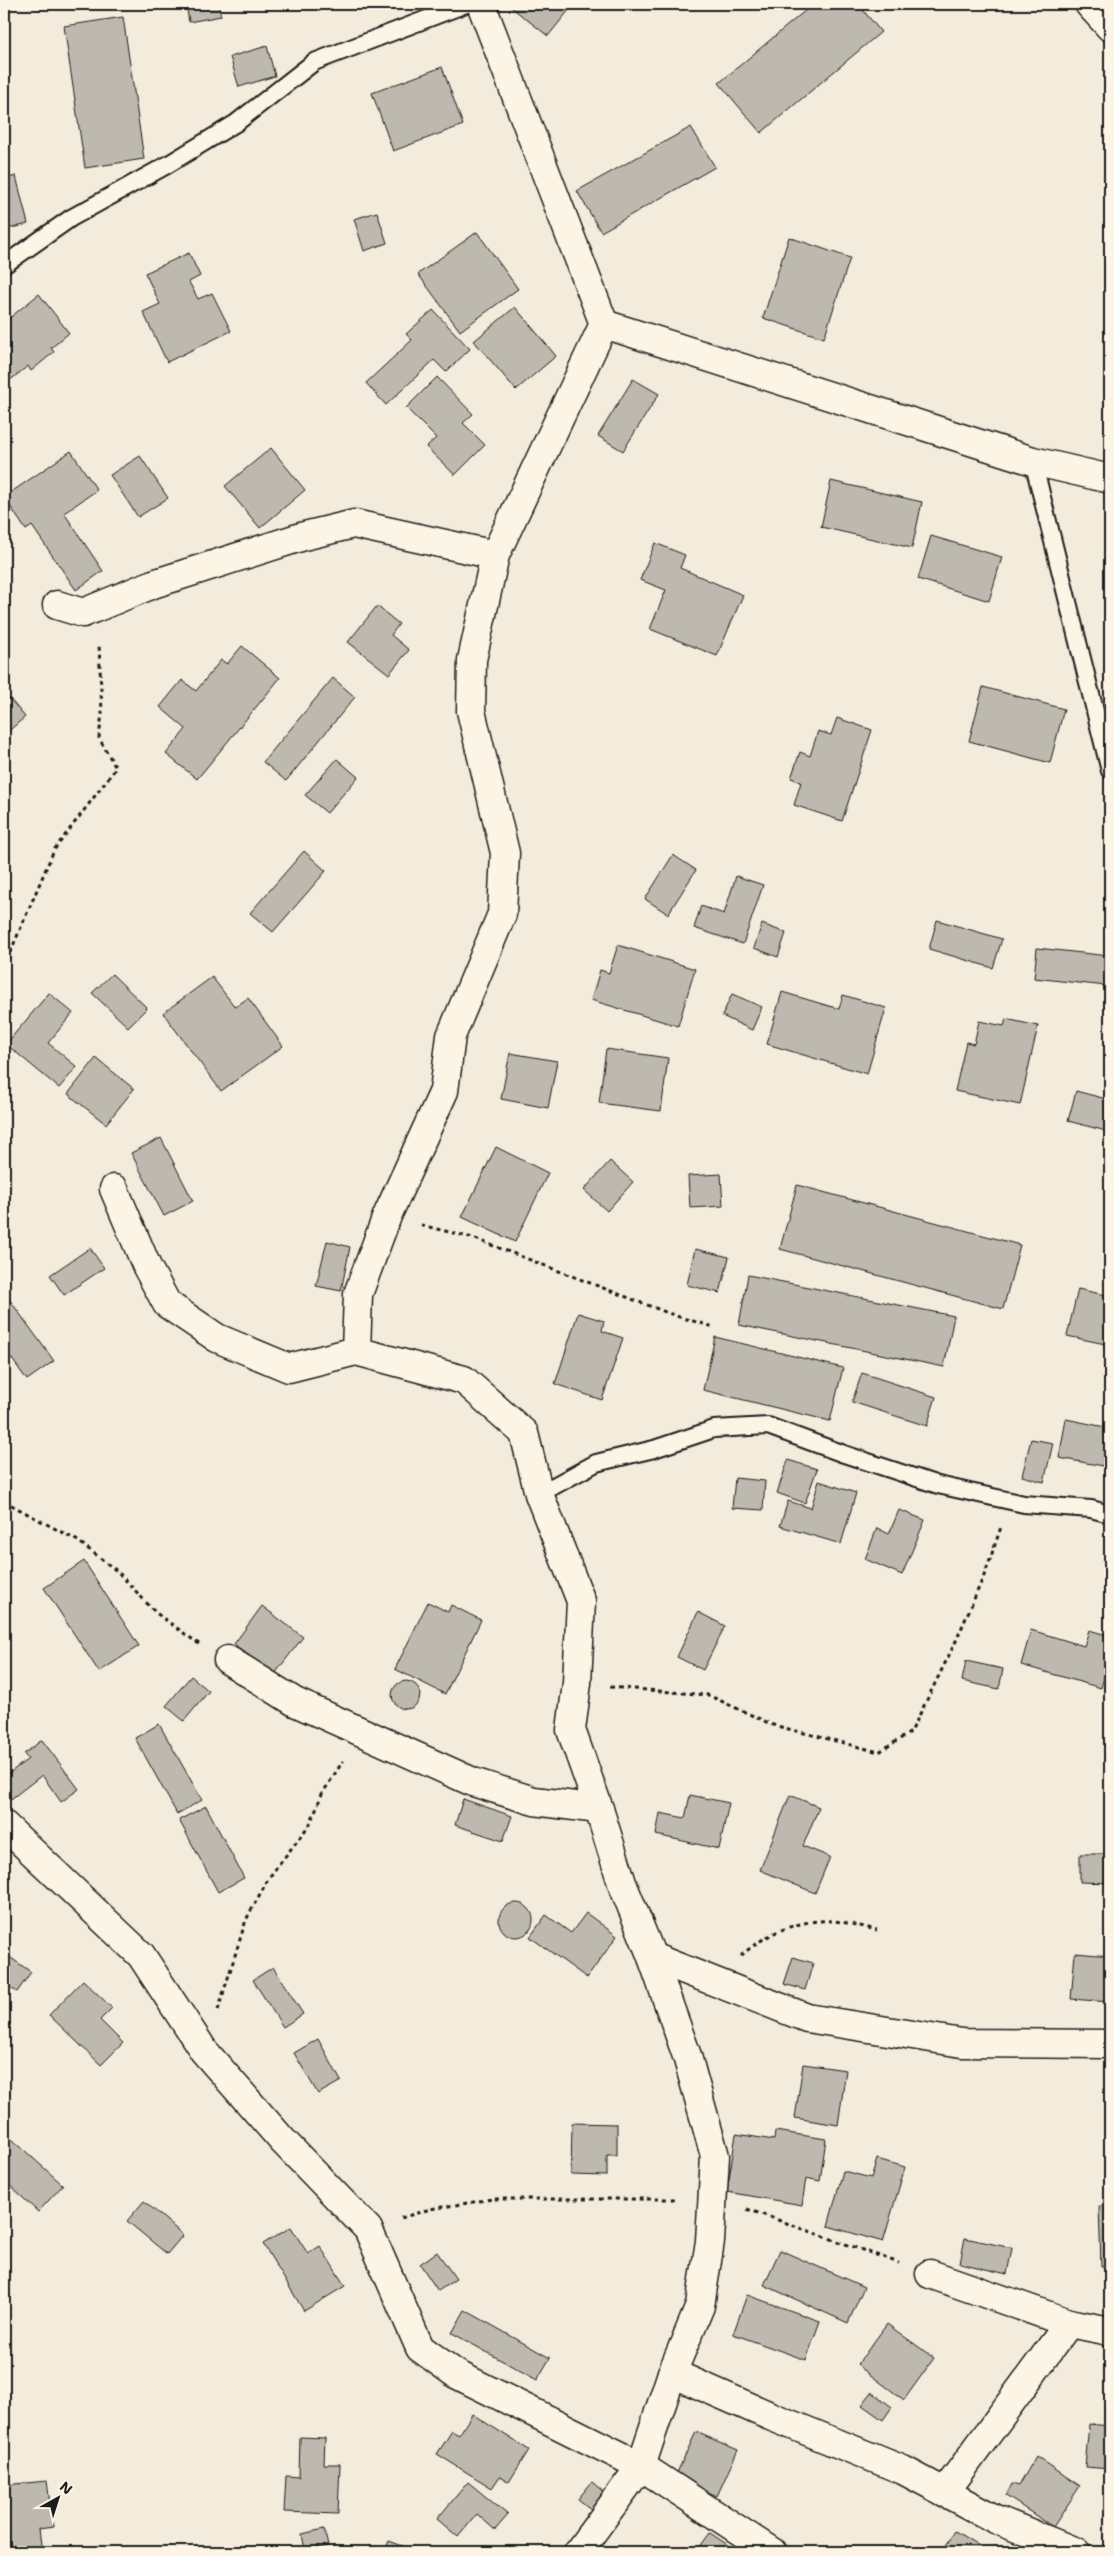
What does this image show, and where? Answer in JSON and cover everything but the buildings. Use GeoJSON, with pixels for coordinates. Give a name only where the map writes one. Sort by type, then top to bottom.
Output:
{"type":"FeatureCollection","features":[{"type":"Feature","properties":{"kind":"street"},"geometry":{"type":"LineString","coordinates":[[356,1351],[358,1294],[387,1216],[444,1091],[451,1036],[502,914],[505,853],[470,711],[472,660],[494,554],[604,324],[481,4]]}},
{"type":"Feature","properties":{"kind":"street"},"geometry":{"type":"LineString","coordinates":[[1089,4],[1110,27]]}},
{"type":"Feature","properties":{"kind":"street"},"geometry":{"type":"LineString","coordinates":[[604,324],[1033,461],[1110,479]]}},
{"type":"Feature","properties":{"kind":"street"},"geometry":{"type":"LineString","coordinates":[[57,606],[83,613],[153,584],[304,536],[354,524],[494,554]]}},
{"type":"Feature","properties":{"kind":"street"},"geometry":{"type":"LineString","coordinates":[[114,1189],[147,1267],[167,1304],[217,1338],[289,1368],[356,1351],[464,1380],[524,1433],[539,1494],[581,1602],[577,1683],[571,1730],[600,1809],[622,1883],[652,1956],[687,2056],[714,2156],[710,2240],[700,2306],[672,2373],[641,2466],[578,2552]]}},
{"type":"Feature","properties":{"kind":"street"},"geometry":{"type":"LineString","coordinates":[[228,1660],[295,1702],[364,1735],[473,1782],[534,1800],[600,1809]]}},
{"type":"Feature","properties":{"kind":"street"},"geometry":{"type":"LineString","coordinates":[[4,1825],[141,1954],[204,2050],[284,2141],[368,2229],[420,2348],[456,2374],[641,2466],[772,2552]]}},
{"type":"Feature","properties":{"kind":"street"},"geometry":{"type":"LineString","coordinates":[[652,1956],[807,2018],[962,2043],[1110,2044]]}},
{"type":"Feature","properties":{"kind":"street"},"geometry":{"type":"LineString","coordinates":[[930,2274],[1068,2323],[1110,2331]]}},
{"type":"Feature","properties":{"kind":"street"},"geometry":{"type":"LineString","coordinates":[[945,2492],[1068,2323]]}},
{"type":"Feature","properties":{"kind":"street"},"geometry":{"type":"LineString","coordinates":[[672,2373],[770,2416],[903,2470],[995,2519],[1076,2552]]}},
{"type":"Feature","properties":{"kind":"lane"},"geometry":{"type":"LineString","coordinates":[[4,265],[71,218],[167,165],[236,123],[314,62],[466,4]]}},
{"type":"Feature","properties":{"kind":"lane"},"geometry":{"type":"LineString","coordinates":[[1033,461],[1110,771]]}},
{"type":"Feature","properties":{"kind":"lane"},"geometry":{"type":"LineString","coordinates":[[539,1494],[596,1463],[654,1449],[714,1429],[768,1426],[844,1454],[938,1484],[1024,1504],[1091,1509],[1110,1514]]}},
{"type":"Feature","properties":{"kind":"path"},"geometry":{"type":"LineString","coordinates":[[4,967],[54,850],[116,768],[99,738],[102,713],[101,647],[83,613]]}},
{"type":"Feature","properties":{"kind":"path"},"geometry":{"type":"LineString","coordinates":[[387,1216],[473,1238],[659,1310],[714,1327]]}},
{"type":"Feature","properties":{"kind":"path"},"geometry":{"type":"LineString","coordinates":[[4,1501],[78,1541],[118,1572],[156,1613],[205,1648],[228,1660]]}},
{"type":"Feature","properties":{"kind":"path"},"geometry":{"type":"LineString","coordinates":[[577,1683],[657,1692],[708,1695],[773,1725],[879,1752],[911,1732],[956,1641],[986,1571],[1010,1501]]}},
{"type":"Feature","properties":{"kind":"path"},"geometry":{"type":"LineString","coordinates":[[204,2050],[246,1920],[268,1878],[310,1824],[322,1794],[337,1769],[364,1735]]}},
{"type":"Feature","properties":{"kind":"path"},"geometry":{"type":"LineString","coordinates":[[715,1981],[744,1953],[773,1933],[807,1923],[832,1921],[877,1930]]}},
{"type":"Feature","properties":{"kind":"path"},"geometry":{"type":"LineString","coordinates":[[368,2229],[430,2209],[492,2199],[645,2201],[713,2197],[930,2274]]}}]}
